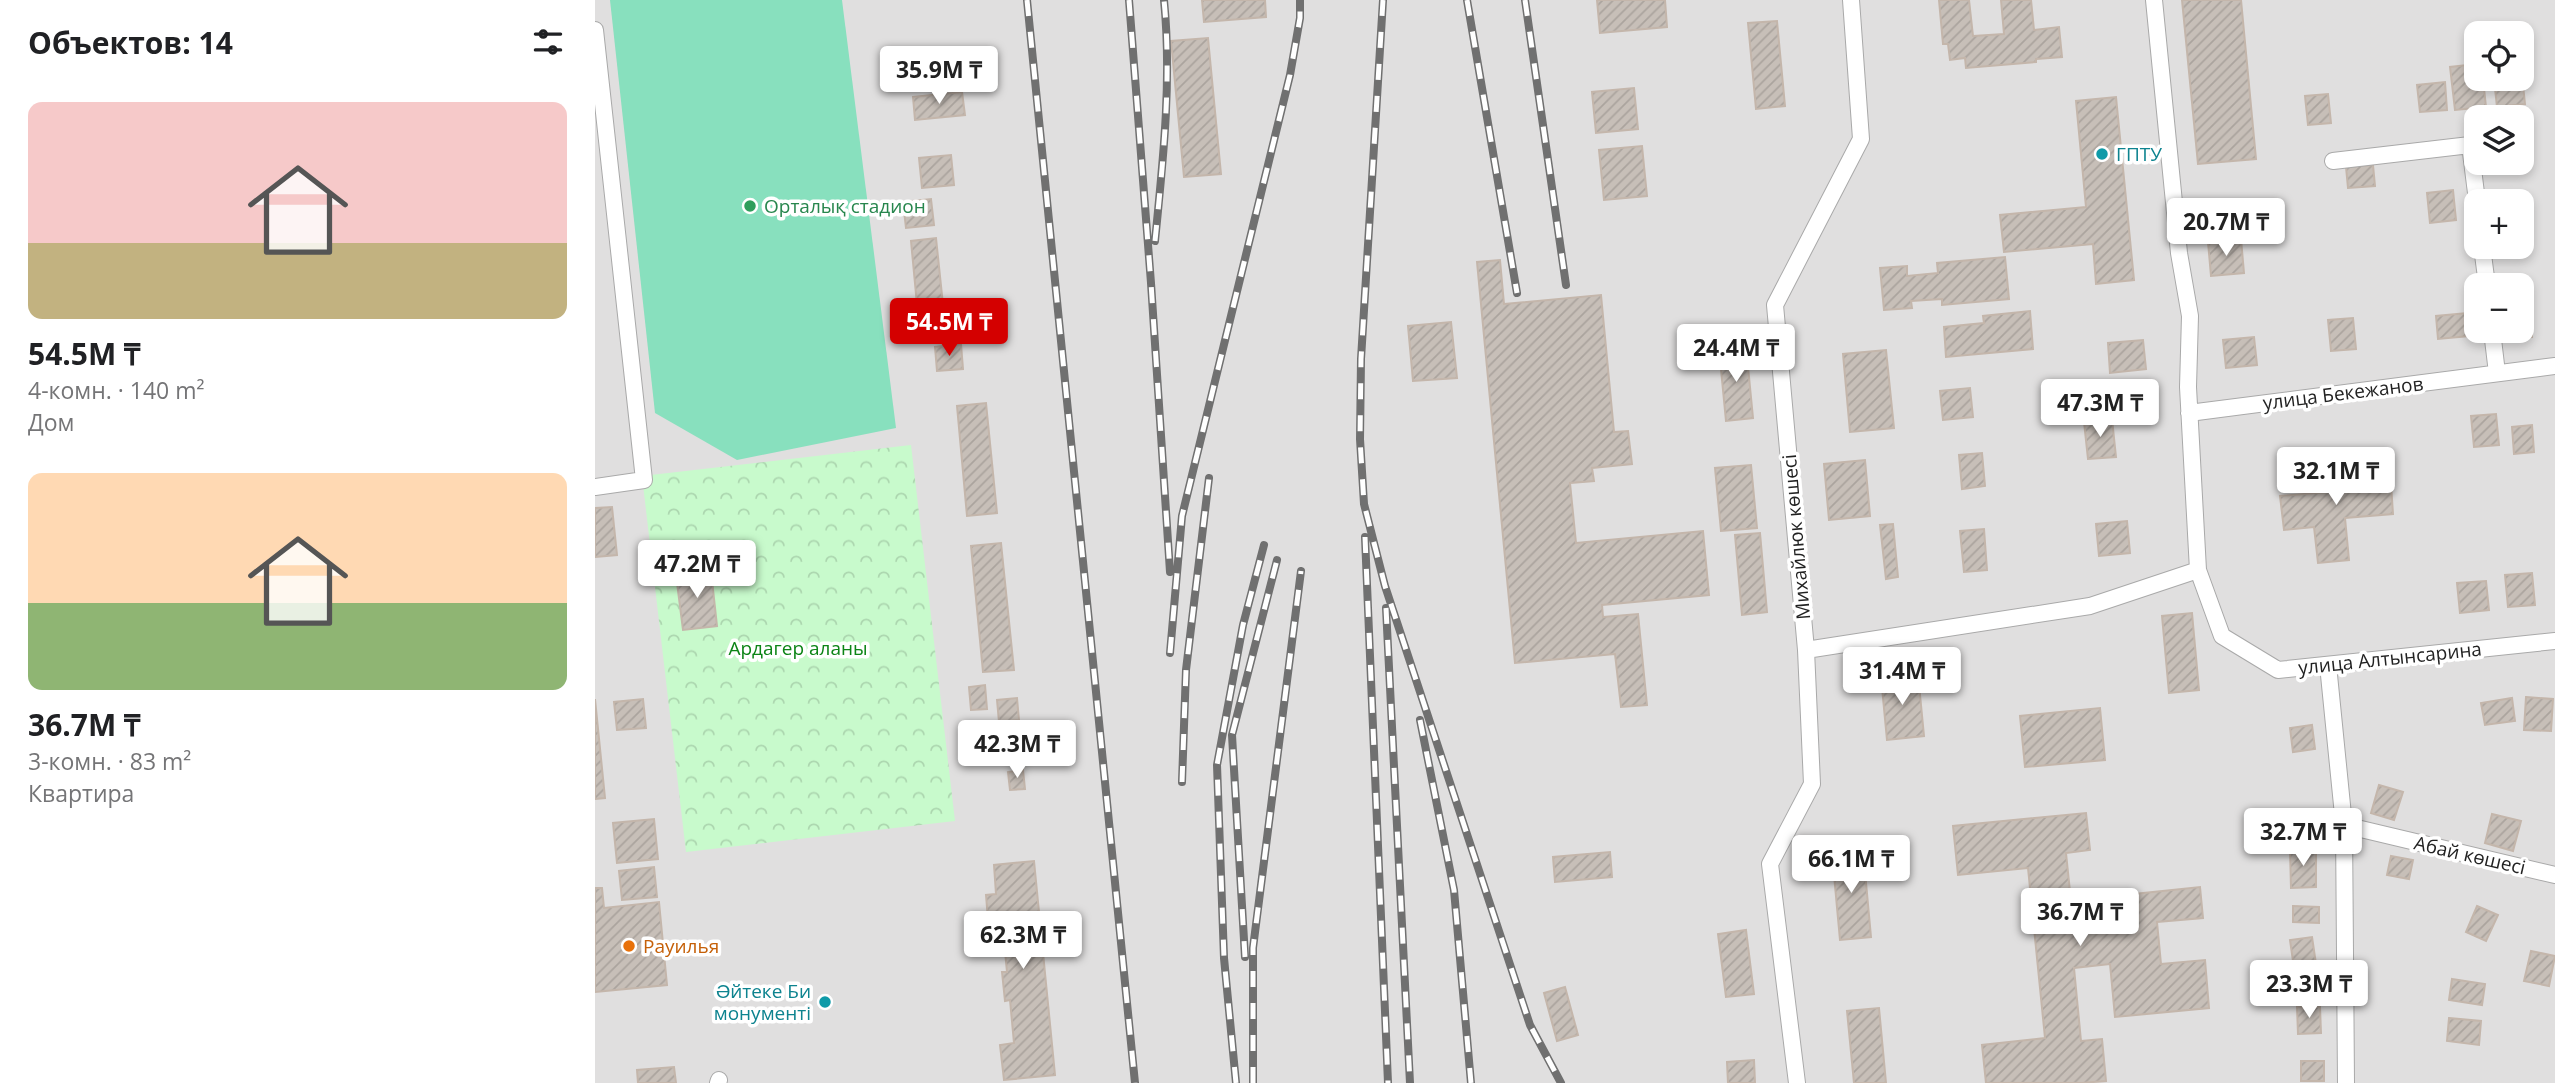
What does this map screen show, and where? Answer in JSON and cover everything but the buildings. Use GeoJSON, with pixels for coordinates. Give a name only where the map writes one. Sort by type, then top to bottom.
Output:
{"type":"FeatureCollection","features":[{"type":"Feature","properties":{"kind":"street","name":"Михайлюк көшесі"},"geometry":{"type":"LineString","coordinates":[[1797,1083],[1770,864],[1812,784],[1806,650],[1775,305],[1861,139],[1850,0]]}},
{"type":"Feature","properties":{"kind":"street","name":"улица Алтынсарина"},"geometry":{"type":"LineString","coordinates":[[2154,0],[2179,253],[2190,316],[2189,413],[2198,570],[2222,636],[2278,670],[2555,641]]}},
{"type":"Feature","properties":{"kind":"street"},"geometry":{"type":"LineString","coordinates":[[595,30],[644,480],[595,487]]}},
{"type":"Feature","properties":{"kind":"street"},"geometry":{"type":"LineString","coordinates":[[2333,161],[2470,145],[2476,189]]}},
{"type":"Feature","properties":{"kind":"street"},"geometry":{"type":"LineString","coordinates":[[2493,343],[2497,373]]}},
{"type":"Feature","properties":{"kind":"street","name":"улица Бекежанов"},"geometry":{"type":"LineString","coordinates":[[2189,413],[2555,366]]}},
{"type":"Feature","properties":{"kind":"street"},"geometry":{"type":"LineString","coordinates":[[1806,650],[2090,607],[2198,570]]}},
{"type":"Feature","properties":{"kind":"street"},"geometry":{"type":"LineString","coordinates":[[2328,665],[2344,825],[2346,1083]]}},
{"type":"Feature","properties":{"kind":"street","name":"Абай көшесі"},"geometry":{"type":"LineString","coordinates":[[2344,825],[2555,874]]}},
{"type":"Feature","properties":{"kind":"shaded area"},"geometry":{"type":"Polygon","coordinates":[[[595,0],[2555,0],[2555,1083],[595,1083],[595,0]]]}},
{"type":"Feature","properties":{"kind":"green space","name":"Орталық стадион"},"geometry":{"type":"Polygon","coordinates":[[[610,0],[842,0],[896,428],[737,460],[655,413],[610,0]]]}},
{"type":"Feature","properties":{"kind":"green space","name":"Ардагер аланы"},"geometry":{"type":"Polygon","coordinates":[[[911,445],[955,821],[686,852],[642,476],[911,445]]]}},
{"type":"Feature","properties":{"kind":"railway"},"geometry":{"type":"LineString","coordinates":[[1027,0],[1135,1083]]}},
{"type":"Feature","properties":{"kind":"railway"},"geometry":{"type":"LineString","coordinates":[[1129,0],[1170,572]]}},
{"type":"Feature","properties":{"kind":"railway"},"geometry":{"type":"LineString","coordinates":[[1155,241],[1167,90],[1164,0]]}},
{"type":"Feature","properties":{"kind":"railway"},"geometry":{"type":"LineString","coordinates":[[1170,653],[1182,516],[1290,75],[1300,18],[1300,0]]}},
{"type":"Feature","properties":{"kind":"railway"},"geometry":{"type":"LineString","coordinates":[[1383,0],[1361,359],[1360,439],[1364,504],[1385,586],[1530,1025],[1561,1083]]}},
{"type":"Feature","properties":{"kind":"railway"},"geometry":{"type":"LineString","coordinates":[[1467,0],[1517,293]]}},
{"type":"Feature","properties":{"kind":"railway"},"geometry":{"type":"LineString","coordinates":[[1525,0],[1566,285]]}},
{"type":"Feature","properties":{"kind":"railway"},"geometry":{"type":"LineString","coordinates":[[1182,782],[1186,670],[1209,478]]}},
{"type":"Feature","properties":{"kind":"railway"},"geometry":{"type":"LineString","coordinates":[[1365,537],[1388,1083]]}},
{"type":"Feature","properties":{"kind":"railway"},"geometry":{"type":"LineString","coordinates":[[1236,1083],[1224,958],[1217,765],[1243,625],[1264,545]]}},
{"type":"Feature","properties":{"kind":"railway"},"geometry":{"type":"LineString","coordinates":[[1245,957],[1232,735],[1277,560]]}},
{"type":"Feature","properties":{"kind":"railway"},"geometry":{"type":"LineString","coordinates":[[1253,1083],[1253,948],[1301,571]]}},
{"type":"Feature","properties":{"kind":"railway"},"geometry":{"type":"LineString","coordinates":[[1386,608],[1410,1083]]}},
{"type":"Feature","properties":{"kind":"railway"},"geometry":{"type":"LineString","coordinates":[[1420,720],[1454,890],[1471,1083]]}},
{"type":"Feature","properties":{"kind":"place","name":"ГПТУ"},"geometry":{"type":"Point","coordinates":[2102,154]}},
{"type":"Feature","properties":{"kind":"place","name":"Орталық стадион"},"geometry":{"type":"Point","coordinates":[750,206]}},
{"type":"Feature","properties":{"kind":"place","name":"Рауилья"},"geometry":{"type":"Point","coordinates":[629,946]}},
{"type":"Feature","properties":{"kind":"place","name":"Əйтеке Би монументі"},"geometry":{"type":"Point","coordinates":[825,1002]}}]}
